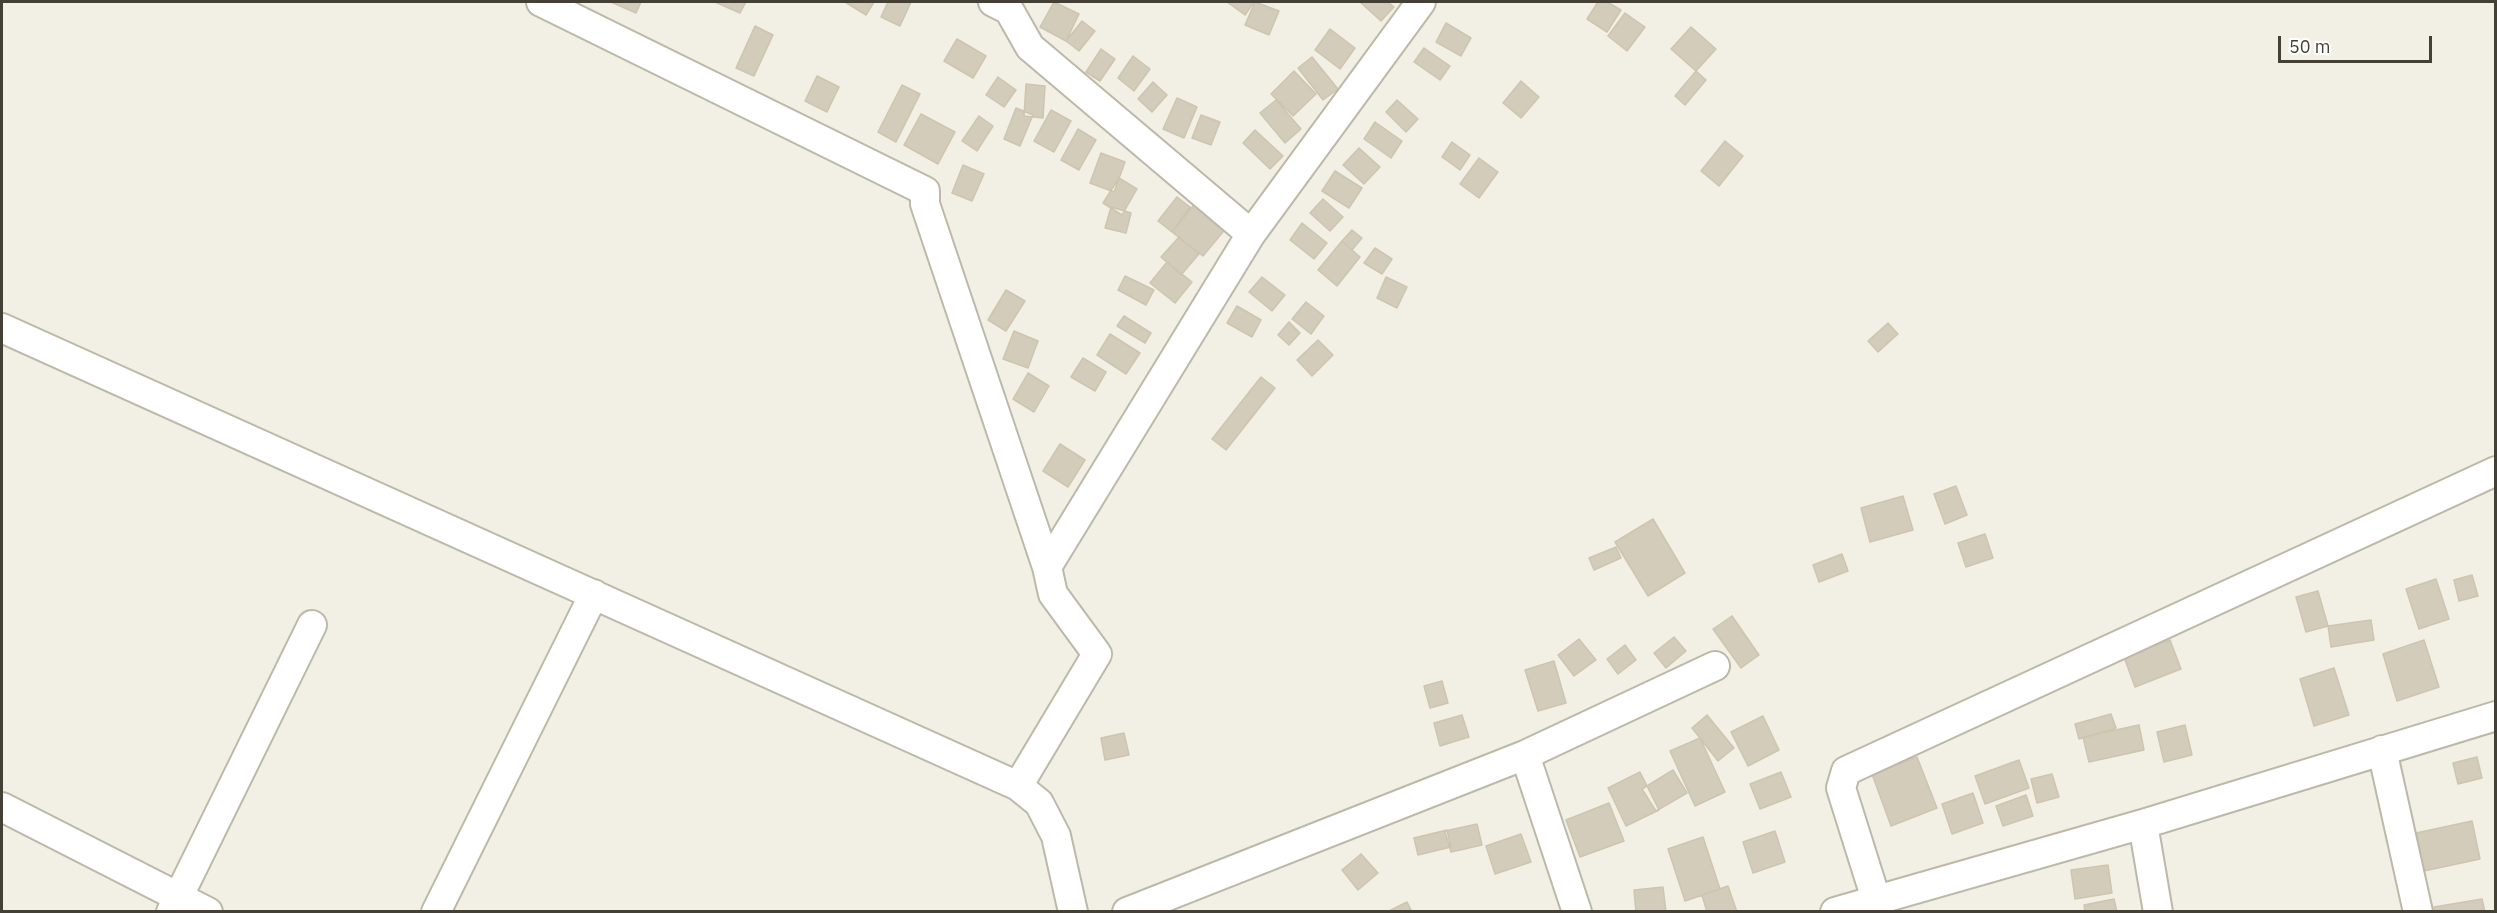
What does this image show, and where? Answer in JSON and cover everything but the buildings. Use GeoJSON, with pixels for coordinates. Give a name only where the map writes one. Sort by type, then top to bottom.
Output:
{"type":"FeatureCollection","features":[{"type":"Feature","properties":{"kind":"street"},"geometry":{"type":"LineString","coordinates":[[541,2],[925,191],[925,204],[1047,567],[1053,594],[1097,654],[1018,786]]}},
{"type":"Feature","properties":{"kind":"street"},"geometry":{"type":"LineString","coordinates":[[993,2],[1009,10],[1030,47],[1251,234]]}},
{"type":"Feature","properties":{"kind":"street"},"geometry":{"type":"LineString","coordinates":[[1047,567],[1251,234],[1420,2]]}},
{"type":"Feature","properties":{"kind":"street"},"geometry":{"type":"LineString","coordinates":[[2,328],[1018,786],[1039,803],[1056,836],[1073,912]]}},
{"type":"Feature","properties":{"kind":"street"},"geometry":{"type":"LineString","coordinates":[[1879,905],[1841,788],[1846,771],[2496,471]]}},
{"type":"Feature","properties":{"kind":"street"},"geometry":{"type":"LineString","coordinates":[[436,912],[594,594]]}},
{"type":"Feature","properties":{"kind":"street"},"geometry":{"type":"LineString","coordinates":[[174,904],[312,625]]}},
{"type":"Feature","properties":{"kind":"street"},"geometry":{"type":"LineString","coordinates":[[1127,912],[1526,755],[1715,666]]}},
{"type":"Feature","properties":{"kind":"street"},"geometry":{"type":"LineString","coordinates":[[1835,912],[1879,905],[2496,716]]}},
{"type":"Feature","properties":{"kind":"street"},"geometry":{"type":"LineString","coordinates":[[2382,750],[2418,912]]}},
{"type":"Feature","properties":{"kind":"street"},"geometry":{"type":"LineString","coordinates":[[1526,755],[1577,912]]}},
{"type":"Feature","properties":{"kind":"street"},"geometry":{"type":"LineString","coordinates":[[2,807],[174,904],[207,912]]}},
{"type":"Feature","properties":{"kind":"street"},"geometry":{"type":"LineString","coordinates":[[2143,824],[2158,912]]}}]}
